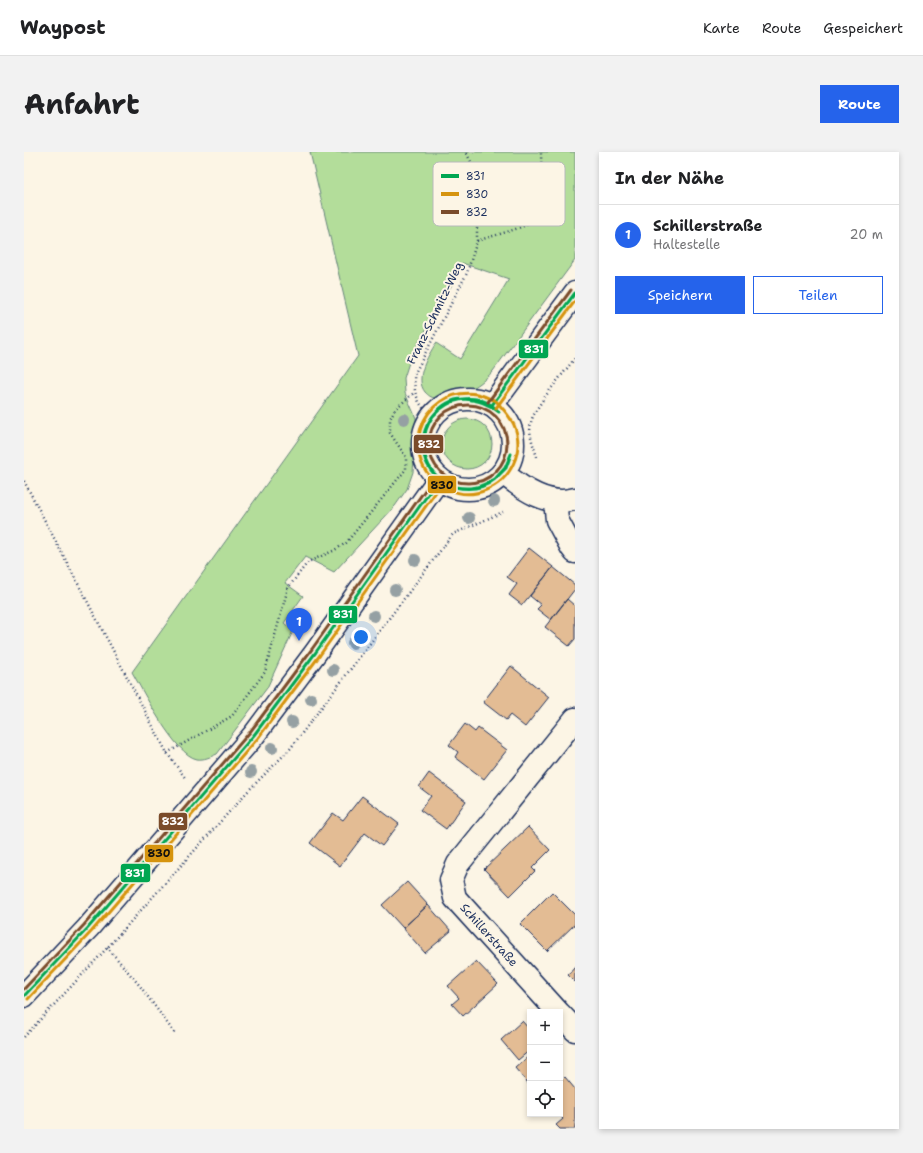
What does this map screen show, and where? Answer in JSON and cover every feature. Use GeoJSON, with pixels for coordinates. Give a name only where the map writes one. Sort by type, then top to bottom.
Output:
{"type":"FeatureCollection","features":[{"type":"Feature","properties":{"kind":"street"},"geometry":{"type":"LineString","coordinates":[[492,406],[575,293]]}},
{"type":"Feature","properties":{"kind":"street"},"geometry":{"type":"LineString","coordinates":[[459,399],[476,399],[492,406],[504,416],[511,429],[513,444],[510,459],[503,473],[489,484],[472,489],[454,487],[439,479],[428,466],[423,450],[423,433],[430,418],[443,406],[459,399]]}},
{"type":"Feature","properties":{"kind":"street"},"geometry":{"type":"LineString","coordinates":[[503,473],[519,486],[541,497],[565,500],[557,520],[575,552]]}},
{"type":"Feature","properties":{"kind":"street"},"geometry":{"type":"LineString","coordinates":[[24,996],[88,928],[200,799],[259,728],[316,652],[439,479]]}},
{"type":"Feature","properties":{"kind":"street","name":"Schillerstraße"},"geometry":{"type":"LineString","coordinates":[[555,1009],[455,898],[451,880],[458,864],[575,719]]}},
{"type":"Feature","properties":{"kind":"street","name":"Schillerstraße"},"geometry":{"type":"LineString","coordinates":[[563,1017],[575,1030]]}},
{"type":"Feature","properties":{"kind":"path","name":"Franz-Schmitz-Weg"},"geometry":{"type":"LineString","coordinates":[[466,152],[471,162]]}},
{"type":"Feature","properties":{"kind":"path"},"geometry":{"type":"LineString","coordinates":[[540,152],[541,162]]}},
{"type":"Feature","properties":{"kind":"path","name":"Franz-Schmitz-Weg"},"geometry":{"type":"LineString","coordinates":[[430,418],[419,402],[415,392],[414,375],[467,273],[477,241],[477,226]]}},
{"type":"Feature","properties":{"kind":"path"},"geometry":{"type":"LineString","coordinates":[[477,241],[523,226]]}},
{"type":"Feature","properties":{"kind":"path"},"geometry":{"type":"LineString","coordinates":[[537,457],[531,439],[531,423],[537,408],[575,358]]}},
{"type":"Feature","properties":{"kind":"path"},"geometry":{"type":"LineString","coordinates":[[167,753],[232,716],[265,672],[288,588],[308,562],[333,552],[346,543],[406,469],[406,457],[390,433],[390,419],[395,409],[415,392]]}},
{"type":"Feature","properties":{"kind":"path"},"geometry":{"type":"LineString","coordinates":[[24,481],[167,753],[200,799]]}},
{"type":"Feature","properties":{"kind":"path"},"geometry":{"type":"LineString","coordinates":[[24,1037],[108,948],[247,792],[290,749],[453,534],[503,512]]}},
{"type":"Feature","properties":{"kind":"path"},"geometry":{"type":"LineString","coordinates":[[108,948],[140,986],[176,1035]]}},
{"type":"Feature","properties":{"kind":"green space"},"geometry":{"type":"Polygon","coordinates":[[[310,152],[575,152],[575,260],[487,377],[478,385],[466,391],[453,393],[440,398],[434,398],[425,392],[421,380],[423,367],[429,354],[436,343],[460,359],[509,279],[462,263],[455,279],[411,356],[404,378],[405,393],[416,418],[413,441],[413,472],[407,489],[395,506],[334,572],[305,557],[285,583],[303,596],[284,623],[293,631],[267,688],[217,754],[205,759],[197,759],[188,755],[170,735],[160,721],[132,672],[358,356],[310,152]]]}},
{"type":"Feature","properties":{"kind":"green space"},"geometry":{"type":"Polygon","coordinates":[[[467,419],[476,421],[487,430],[492,444],[490,453],[481,464],[467,469],[458,467],[447,458],[442,444],[444,435],[453,424],[467,419]]]}},
{"type":"Feature","properties":{"kind":"building"},"geometry":{"type":"Polygon","coordinates":[[[529,548],[553,567],[522,605],[509,595],[517,584],[507,577],[529,548]]]}},
{"type":"Feature","properties":{"kind":"building"},"geometry":{"type":"Polygon","coordinates":[[[553,567],[575,585],[575,589],[551,620],[537,609],[541,605],[530,596],[553,567]]]}},
{"type":"Feature","properties":{"kind":"building"},"geometry":{"type":"Polygon","coordinates":[[[567,599],[575,606],[575,639],[569,646],[545,627],[567,599]]]}},
{"type":"Feature","properties":{"kind":"building"},"geometry":{"type":"Polygon","coordinates":[[[511,666],[549,697],[525,727],[510,715],[506,720],[483,702],[511,666]]]}},
{"type":"Feature","properties":{"kind":"building"},"geometry":{"type":"Polygon","coordinates":[[[465,724],[475,732],[478,728],[507,750],[484,779],[455,757],[458,752],[449,745],[465,724]]]}},
{"type":"Feature","properties":{"kind":"building"},"geometry":{"type":"Polygon","coordinates":[[[429,773],[466,801],[446,829],[420,810],[431,796],[419,787],[429,773]]]}},
{"type":"Feature","properties":{"kind":"building"},"geometry":{"type":"Polygon","coordinates":[[[362,796],[399,824],[382,846],[365,833],[340,866],[310,843],[333,813],[343,820],[362,796]]]}},
{"type":"Feature","properties":{"kind":"building"},"geometry":{"type":"Polygon","coordinates":[[[528,827],[550,850],[532,868],[535,871],[510,896],[484,869],[528,827]]]}},
{"type":"Feature","properties":{"kind":"building"},"geometry":{"type":"Polygon","coordinates":[[[407,882],[428,905],[403,928],[382,905],[407,882]]]}},
{"type":"Feature","properties":{"kind":"building"},"geometry":{"type":"Polygon","coordinates":[[[552,892],[575,915],[575,924],[547,951],[520,924],[552,892]]]}},
{"type":"Feature","properties":{"kind":"building"},"geometry":{"type":"Polygon","coordinates":[[[428,905],[451,931],[425,953],[403,928],[428,905]]]}},
{"type":"Feature","properties":{"kind":"building"},"geometry":{"type":"Polygon","coordinates":[[[476,961],[498,984],[463,1016],[452,1004],[459,998],[448,986],[476,961]]]}},
{"type":"Feature","properties":{"kind":"building"},"geometry":{"type":"Polygon","coordinates":[[[575,967],[575,982],[568,975],[575,967]]]}},
{"type":"Feature","properties":{"kind":"building"},"geometry":{"type":"Polygon","coordinates":[[[522,1021],[527,1027],[527,1052],[518,1060],[501,1040],[522,1021]]]}},
{"type":"Feature","properties":{"kind":"building"},"geometry":{"type":"Polygon","coordinates":[[[527,1058],[527,1082],[515,1068],[527,1058]]]}},
{"type":"Feature","properties":{"kind":"building"},"geometry":{"type":"Polygon","coordinates":[[[565,1077],[575,1089],[575,1129],[560,1129],[556,1125],[563,1119],[561,1117],[563,1117],[563,1079],[565,1077]]]}},
{"type":"Feature","properties":{"kind":"transit line","name":"832"},"geometry":{"type":"LineString","coordinates":[[488,402],[571,290]]}},
{"type":"Feature","properties":{"kind":"transit line","name":"831"},"geometry":{"type":"LineString","coordinates":[[492,405],[575,293]]}},
{"type":"Feature","properties":{"kind":"transit line","name":"830"},"geometry":{"type":"LineString","coordinates":[[496,408],[575,301]]}},
{"type":"Feature","properties":{"kind":"transit line","name":"830"},"geometry":{"type":"LineString","coordinates":[[494,400],[477,394],[457,395],[440,402],[428,414],[420,429],[418,446],[422,463],[431,478],[448,489],[467,494],[486,490],[495,485],[509,472],[514,464],[517,454],[517,435],[514,425],[496,401]]}},
{"type":"Feature","properties":{"kind":"transit line","name":"831"},"geometry":{"type":"LineString","coordinates":[[433,416],[446,404],[454,400],[463,399]]}},
{"type":"Feature","properties":{"kind":"transit line","name":"831"},"geometry":{"type":"LineString","coordinates":[[433,416],[446,405],[463,399]]}},
{"type":"Feature","properties":{"kind":"transit line","name":"831"},"geometry":{"type":"LineString","coordinates":[[463,399],[482,402],[499,412]]}},
{"type":"Feature","properties":{"kind":"transit line","name":"831"},"geometry":{"type":"LineString","coordinates":[[463,399],[483,401],[492,405],[499,412]]}},
{"type":"Feature","properties":{"kind":"transit line","name":"832"},"geometry":{"type":"LineString","coordinates":[[460,405],[476,405],[490,411],[501,422],[507,436],[507,444],[507,452],[501,466],[490,477],[476,483],[460,483],[446,477],[435,466],[429,452],[429,436],[435,422],[446,411],[460,405]]}},
{"type":"Feature","properties":{"kind":"transit line","name":"831"},"geometry":{"type":"LineString","coordinates":[[433,416],[424,441],[426,458],[434,473],[442,481],[451,485]]}},
{"type":"Feature","properties":{"kind":"transit line","name":"831"},"geometry":{"type":"LineString","coordinates":[[433,416],[427,425],[424,435],[424,455],[433,473],[441,480],[451,485]]}},
{"type":"Feature","properties":{"kind":"transit line","name":"831"},"geometry":{"type":"LineString","coordinates":[[495,479],[505,468],[511,454]]}},
{"type":"Feature","properties":{"kind":"transit line","name":"831"},"geometry":{"type":"LineString","coordinates":[[495,479],[506,468],[511,454]]}},
{"type":"Feature","properties":{"kind":"transit line","name":"832"},"geometry":{"type":"LineString","coordinates":[[24,989],[84,925],[250,732],[312,649],[435,476]]}},
{"type":"Feature","properties":{"kind":"transit line","name":"831"},"geometry":{"type":"LineString","coordinates":[[24,996],[88,928],[254,735],[316,652],[439,479]]}},
{"type":"Feature","properties":{"kind":"transit line","name":"831"},"geometry":{"type":"LineString","coordinates":[[455,487],[476,487],[495,479]]}},
{"type":"Feature","properties":{"kind":"transit line","name":"831"},"geometry":{"type":"LineString","coordinates":[[455,487],[476,488],[486,485],[495,479]]}},
{"type":"Feature","properties":{"kind":"transit line","name":"830"},"geometry":{"type":"LineString","coordinates":[[28,999],[92,931],[258,738],[320,655],[443,482]]}},
{"type":"Feature","properties":{"kind":"place","name":"Schillerstraße"},"geometry":{"type":"Point","coordinates":[299,641]}}]}
